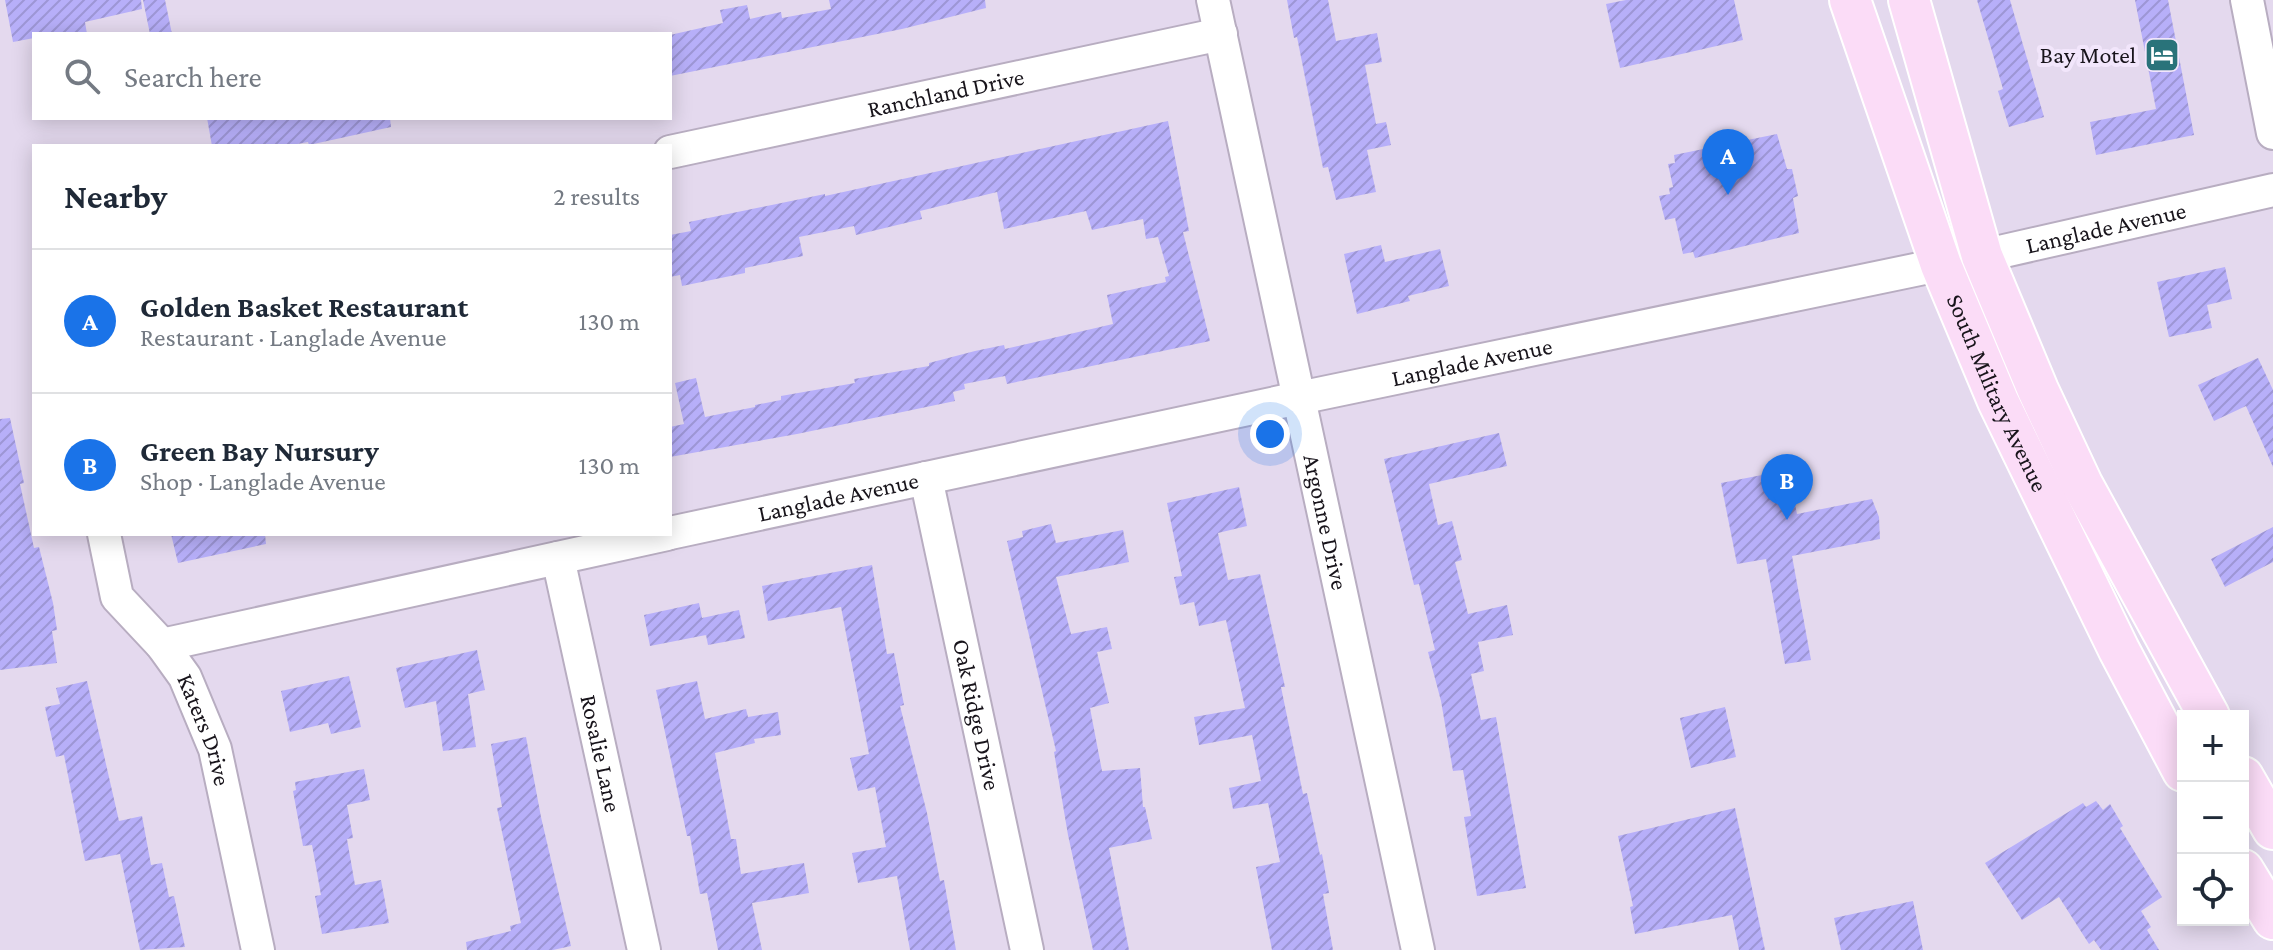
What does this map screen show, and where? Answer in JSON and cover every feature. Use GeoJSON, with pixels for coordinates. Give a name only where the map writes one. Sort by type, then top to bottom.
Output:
{"type":"FeatureCollection","features":[{"type":"Feature","properties":{"kind":"main road","name":"South Military Avenue"},"geometry":{"type":"LineString","coordinates":[[1850,0],[1941,265],[1998,401],[2119,650],[2177,760]]}},
{"type":"Feature","properties":{"kind":"main road","name":"South Military Avenue"},"geometry":{"type":"LineString","coordinates":[[1909,0],[1982,256],[2038,390],[2082,484],[2206,710]]}},
{"type":"Feature","properties":{"kind":"main road"},"geometry":{"type":"LineString","coordinates":[[2246,782],[2273,829]]}},
{"type":"Feature","properties":{"kind":"main road"},"geometry":{"type":"LineString","coordinates":[[2249,880],[2273,919]]}},
{"type":"Feature","properties":{"kind":"street","name":"Argonne Drive"},"geometry":{"type":"LineString","coordinates":[[1213,0],[1418,950]]}},
{"type":"Feature","properties":{"kind":"street"},"geometry":{"type":"LineString","coordinates":[[2247,0],[2273,133]]}},
{"type":"Feature","properties":{"kind":"street","name":"Ranchland Drive"},"geometry":{"type":"LineString","coordinates":[[672,152],[1221,34]]}},
{"type":"Feature","properties":{"kind":"street","name":"Langlade Avenue"},"geometry":{"type":"LineString","coordinates":[[672,533],[1299,398],[1941,265],[2273,190]]}},
{"type":"Feature","properties":{"kind":"street","name":"Oak Ridge Drive"},"geometry":{"type":"LineString","coordinates":[[926,478],[1027,950]]}},
{"type":"Feature","properties":{"kind":"street","name":"Katers Drive"},"geometry":{"type":"LineString","coordinates":[[104,536],[117,597],[162,645],[185,677],[215,749],[258,950]]}},
{"type":"Feature","properties":{"kind":"street","name":"Langlade Avenue"},"geometry":{"type":"LineString","coordinates":[[162,645],[660,536]]}},
{"type":"Feature","properties":{"kind":"street","name":"Rosalie Lane"},"geometry":{"type":"LineString","coordinates":[[558,558],[644,950]]}},
{"type":"Feature","properties":{"kind":"building"},"geometry":{"type":"Polygon","coordinates":[[[5,0],[141,0],[142,9],[85,22],[87,32],[32,32],[32,38],[13,42],[5,0]]]}},
{"type":"Feature","properties":{"kind":"building"},"geometry":{"type":"Polygon","coordinates":[[[143,0],[165,0],[172,32],[150,32],[143,0]]]}},
{"type":"Feature","properties":{"kind":"building"},"geometry":{"type":"Polygon","coordinates":[[[829,0],[985,0],[986,8],[902,29],[672,76],[672,35],[723,23],[720,10],[747,5],[750,19],[781,12],[782,18],[831,9],[829,0]]]}},
{"type":"Feature","properties":{"kind":"building"},"geometry":{"type":"Polygon","coordinates":[[[1287,0],[1328,0],[1336,41],[1377,33],[1382,62],[1365,65],[1376,124],[1386,122],[1391,145],[1367,150],[1376,192],[1336,200],[1328,167],[1323,168],[1287,0]]]}},
{"type":"Feature","properties":{"kind":"building"},"geometry":{"type":"Polygon","coordinates":[[[1626,0],[1734,0],[1743,40],[1620,68],[1606,4],[1626,0]]]}},
{"type":"Feature","properties":{"kind":"building"},"geometry":{"type":"Polygon","coordinates":[[[1977,0],[2010,0],[2044,117],[2009,127],[1998,91],[2003,89],[1977,0]]]}},
{"type":"Feature","properties":{"kind":"building","name":"Bay Motel"},"geometry":{"type":"Polygon","coordinates":[[[2135,0],[2168,0],[2194,135],[2096,155],[2090,122],[2156,109],[2135,0]]]}},
{"type":"Feature","properties":{"kind":"building"},"geometry":{"type":"Polygon","coordinates":[[[207,120],[390,120],[391,127],[314,144],[212,144],[207,120]]]}},
{"type":"Feature","properties":{"kind":"building"},"geometry":{"type":"Polygon","coordinates":[[[1168,121],[1189,231],[1183,232],[1210,341],[1007,384],[1005,376],[964,384],[965,389],[953,392],[955,401],[672,457],[672,427],[684,424],[675,383],[696,378],[705,417],[755,407],[781,400],[781,396],[855,383],[854,379],[929,366],[929,363],[975,351],[1004,345],[1005,349],[1113,324],[1107,295],[1166,282],[1165,277],[1169,276],[1158,237],[1146,239],[1143,219],[1092,230],[1086,211],[1004,229],[997,192],[920,211],[922,219],[856,235],[854,226],[799,237],[803,256],[745,268],[745,273],[682,286],[680,275],[672,277],[672,235],[691,231],[689,222],[825,196],[1168,121]]]}},
{"type":"Feature","properties":{"kind":"building"},"geometry":{"type":"Polygon","coordinates":[[[1777,134],[1787,169],[1792,169],[1798,196],[1793,198],[1799,233],[1695,258],[1693,252],[1683,254],[1675,218],[1665,220],[1659,196],[1670,194],[1669,188],[1673,187],[1668,164],[1675,163],[1674,155],[1777,134]]]}},
{"type":"Feature","properties":{"kind":"building"},"geometry":{"type":"Polygon","coordinates":[[[1381,245],[1385,262],[1440,249],[1449,286],[1408,296],[1410,301],[1357,314],[1344,254],[1381,245]]]}},
{"type":"Feature","properties":{"kind":"building"},"geometry":{"type":"Polygon","coordinates":[[[2225,267],[2232,299],[2207,305],[2212,328],[2169,337],[2157,282],[2225,267]]]}},
{"type":"Feature","properties":{"kind":"building"},"geometry":{"type":"Polygon","coordinates":[[[2258,358],[2273,390],[2273,467],[2246,406],[2214,421],[2198,385],[2258,358]]]}},
{"type":"Feature","properties":{"kind":"building"},"geometry":{"type":"Polygon","coordinates":[[[10,418],[34,548],[39,547],[53,603],[57,630],[52,631],[57,663],[0,670],[0,419],[10,418]]]}},
{"type":"Feature","properties":{"kind":"building"},"geometry":{"type":"Polygon","coordinates":[[[1499,433],[1507,466],[1429,484],[1438,525],[1452,521],[1462,560],[1455,562],[1468,614],[1507,605],[1513,635],[1478,642],[1484,671],[1471,674],[1481,720],[1496,717],[1526,888],[1477,896],[1464,817],[1471,816],[1463,770],[1453,771],[1441,701],[1428,652],[1435,650],[1419,584],[1414,585],[1384,459],[1499,433]]]}},
{"type":"Feature","properties":{"kind":"building"},"geometry":{"type":"Polygon","coordinates":[[[1788,470],[1797,514],[1872,499],[1879,517],[1880,539],[1792,556],[1811,660],[1785,664],[1766,559],[1737,564],[1721,483],[1788,470]]]}},
{"type":"Feature","properties":{"kind":"building"},"geometry":{"type":"Polygon","coordinates":[[[1239,487],[1247,526],[1218,533],[1228,580],[1260,574],[1285,687],[1281,687],[1303,794],[1307,793],[1322,854],[1329,893],[1323,894],[1333,950],[1272,950],[1256,867],[1280,862],[1268,803],[1233,809],[1229,788],[1261,781],[1252,735],[1199,745],[1194,717],[1245,708],[1226,620],[1199,626],[1194,602],[1180,605],[1174,577],[1182,576],[1167,503],[1239,487]]]}},
{"type":"Feature","properties":{"kind":"building"},"geometry":{"type":"Polygon","coordinates":[[[1051,524],[1056,543],[1123,530],[1129,562],[1056,577],[1071,634],[1107,627],[1112,649],[1097,652],[1109,703],[1090,708],[1102,771],[1140,768],[1143,807],[1152,839],[1109,848],[1129,950],[1093,950],[1068,835],[1056,751],[1007,541],[1023,537],[1022,531],[1051,524]]]}},
{"type":"Feature","properties":{"kind":"building"},"geometry":{"type":"Polygon","coordinates":[[[2273,527],[2273,562],[2225,587],[2211,559],[2273,527]]]}},
{"type":"Feature","properties":{"kind":"building"},"geometry":{"type":"Polygon","coordinates":[[[171,536],[265,536],[266,544],[178,563],[171,536]]]}},
{"type":"Feature","properties":{"kind":"building"},"geometry":{"type":"Polygon","coordinates":[[[872,565],[887,654],[894,653],[904,705],[900,706],[927,813],[940,881],[944,880],[956,950],[910,950],[897,876],[858,883],[852,853],[886,847],[875,787],[858,791],[850,758],[869,754],[841,607],[768,621],[762,586],[872,565]]]}},
{"type":"Feature","properties":{"kind":"building"},"geometry":{"type":"Polygon","coordinates":[[[699,603],[702,618],[739,610],[745,638],[708,645],[706,635],[650,646],[644,615],[699,603]]]}},
{"type":"Feature","properties":{"kind":"building"},"geometry":{"type":"Polygon","coordinates":[[[477,650],[485,690],[468,694],[476,747],[443,751],[436,701],[405,708],[396,668],[477,650]]]}},
{"type":"Feature","properties":{"kind":"building"},"geometry":{"type":"Polygon","coordinates":[[[349,676],[361,727],[331,734],[328,723],[290,732],[281,691],[349,676]]]}},
{"type":"Feature","properties":{"kind":"building"},"geometry":{"type":"Polygon","coordinates":[[[87,681],[119,821],[142,816],[151,865],[162,863],[169,897],[174,896],[185,947],[140,950],[120,854],[85,861],[64,755],[56,757],[45,707],[60,704],[56,688],[87,681]]]}},
{"type":"Feature","properties":{"kind":"building"},"geometry":{"type":"Polygon","coordinates":[[[697,681],[705,719],[746,709],[748,717],[778,712],[781,735],[754,739],[755,743],[715,753],[731,839],[736,839],[741,874],[804,863],[809,893],[752,903],[762,950],[718,950],[707,893],[700,894],[690,836],[687,836],[656,690],[697,681]]]}},
{"type":"Feature","properties":{"kind":"building"},"geometry":{"type":"Polygon","coordinates":[[[1725,707],[1736,757],[1691,768],[1680,718],[1725,707]]]}},
{"type":"Feature","properties":{"kind":"building"},"geometry":{"type":"Polygon","coordinates":[[[526,737],[571,946],[553,950],[467,950],[466,942],[511,931],[510,926],[521,923],[497,808],[502,807],[491,744],[526,737]]]}},
{"type":"Feature","properties":{"kind":"building"},"geometry":{"type":"Polygon","coordinates":[[[364,769],[370,800],[347,805],[353,838],[347,839],[355,885],[381,880],[389,923],[322,934],[315,896],[321,895],[312,845],[303,846],[293,791],[296,790],[295,782],[364,769]]]}},
{"type":"Feature","properties":{"kind":"building"},"geometry":{"type":"Polygon","coordinates":[[[2096,801],[2103,810],[2110,804],[2123,826],[2120,828],[2162,897],[2141,911],[2151,927],[2147,930],[2159,950],[2101,950],[2094,940],[2089,944],[2059,897],[2022,920],[1985,863],[2083,803],[2086,807],[2096,801]]]}},
{"type":"Feature","properties":{"kind":"building"},"geometry":{"type":"Polygon","coordinates":[[[1735,808],[1765,950],[1739,950],[1732,915],[1635,934],[1630,907],[1633,906],[1618,836],[1735,808]]]}},
{"type":"Feature","properties":{"kind":"building"},"geometry":{"type":"Polygon","coordinates":[[[1913,901],[1923,950],[1841,950],[1834,918],[1913,901]]]}},
{"type":"Feature","properties":{"kind":"place","name":"Bay Motel"},"geometry":{"type":"Point","coordinates":[2162,55]}},
{"type":"Feature","properties":{"kind":"place","name":"Golden Basket Restaurant"},"geometry":{"type":"Point","coordinates":[1728,195]}},
{"type":"Feature","properties":{"kind":"place","name":"Green Bay Nursury"},"geometry":{"type":"Point","coordinates":[1787,520]}}]}
